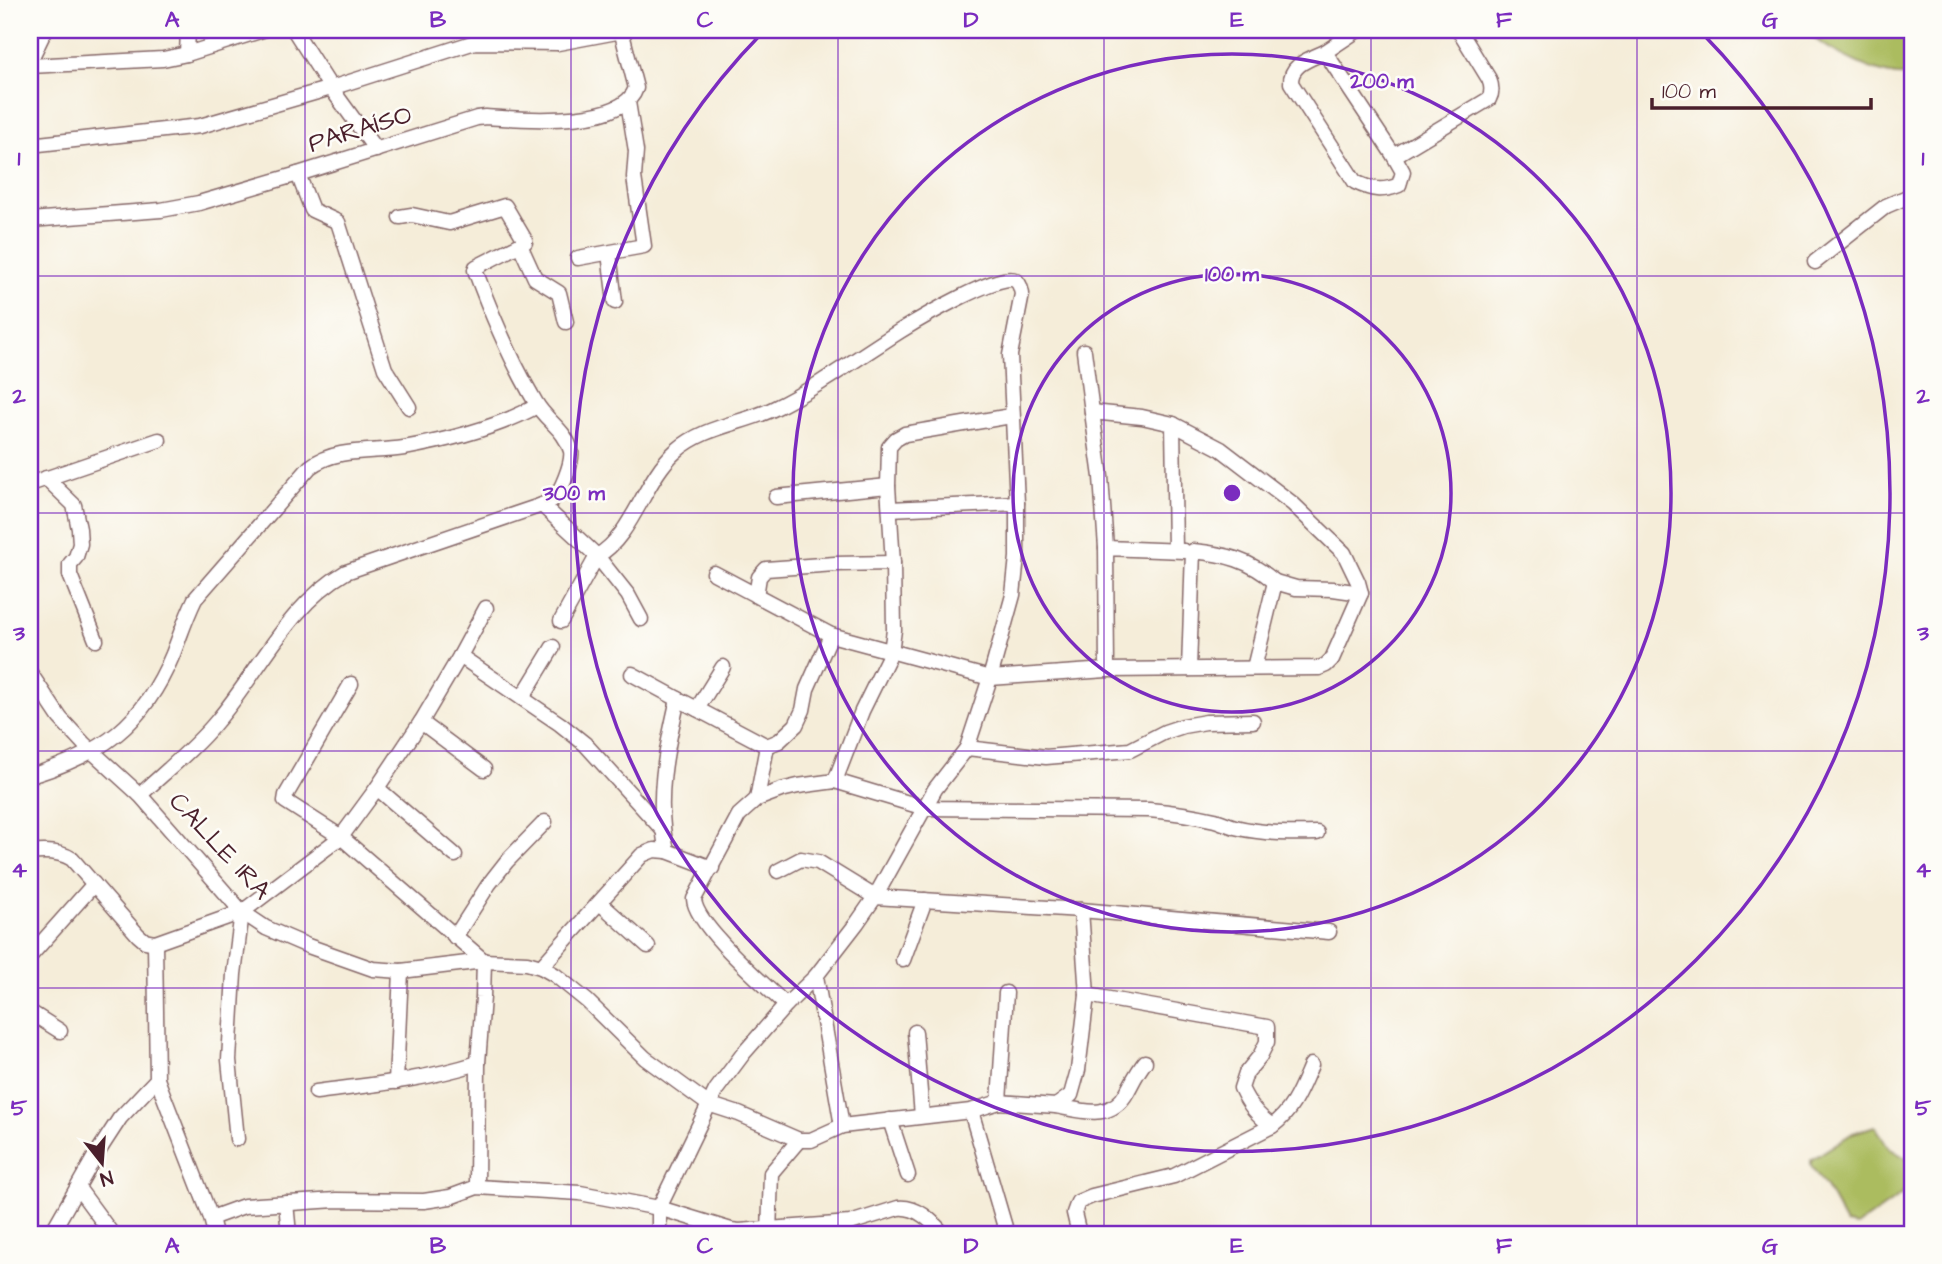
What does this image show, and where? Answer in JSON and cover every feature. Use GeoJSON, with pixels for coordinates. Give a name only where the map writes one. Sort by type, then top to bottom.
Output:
{"type":"FeatureCollection","features":[{"type":"Feature","properties":{"kind":"street"},"geometry":{"type":"LineString","coordinates":[[45,30],[30,64],[154,60],[187,54],[263,30]]}},
{"type":"Feature","properties":{"kind":"street"},"geometry":{"type":"LineString","coordinates":[[187,54],[188,30]]}},
{"type":"Feature","properties":{"kind":"street"},"geometry":{"type":"LineString","coordinates":[[294,30],[331,88],[376,150]]}},
{"type":"Feature","properties":{"kind":"street"},"geometry":{"type":"LineString","coordinates":[[1325,52],[1403,172],[1399,185],[1385,191],[1355,182],[1291,83],[1294,69],[1300,64],[1325,52],[1358,30]]}},
{"type":"Feature","properties":{"kind":"street"},"geometry":{"type":"LineString","coordinates":[[1394,156],[1489,99],[1492,85],[1459,30]]}},
{"type":"Feature","properties":{"kind":"street"},"geometry":{"type":"LineString","coordinates":[[30,145],[200,126],[475,42],[558,43],[622,31],[635,81],[633,96],[628,102],[635,148],[634,177],[644,245],[578,258]]}},
{"type":"Feature","properties":{"kind":"street","name":"PARAÍSO"},"geometry":{"type":"LineString","coordinates":[[30,220],[161,210],[210,200],[482,117],[559,119],[598,113],[628,102]]}},
{"type":"Feature","properties":{"kind":"street"},"geometry":{"type":"LineString","coordinates":[[298,174],[312,210],[338,222],[385,369],[410,407]]}},
{"type":"Feature","properties":{"kind":"street"},"geometry":{"type":"LineString","coordinates":[[1815,262],[1886,206],[1912,195]]}},
{"type":"Feature","properties":{"kind":"street"},"geometry":{"type":"LineString","coordinates":[[140,795],[211,728],[296,613],[333,580],[346,572],[542,505],[553,499],[568,471],[572,456],[562,432],[537,406],[497,328],[475,270],[476,267],[525,242],[503,206],[449,223],[412,215],[400,217]]}},
{"type":"Feature","properties":{"kind":"street"},"geometry":{"type":"LineString","coordinates":[[520,245],[535,278],[559,293],[566,322]]}},
{"type":"Feature","properties":{"kind":"street"},"geometry":{"type":"LineString","coordinates":[[609,253],[615,302]]}},
{"type":"Feature","properties":{"kind":"street"},"geometry":{"type":"LineString","coordinates":[[561,621],[597,556],[608,550],[623,531],[657,471],[677,450],[703,434],[781,405],[925,316],[1003,278],[1015,280],[1020,285],[1022,294],[1010,355],[1017,503],[1017,557],[1013,596],[967,748],[935,789],[858,923],[816,976],[743,1054],[716,1090],[659,1208],[659,1234]]}},
{"type":"Feature","properties":{"kind":"street"},"geometry":{"type":"LineString","coordinates":[[1084,351],[1101,477],[1106,548],[1107,670]]}},
{"type":"Feature","properties":{"kind":"street"},"geometry":{"type":"LineString","coordinates":[[30,776],[93,752],[119,733],[140,711],[159,683],[195,599],[319,460],[329,456],[400,449],[441,441],[513,419],[537,406]]}},
{"type":"Feature","properties":{"kind":"street"},"geometry":{"type":"LineString","coordinates":[[714,573],[831,635],[990,678],[1107,670],[1319,668],[1326,665],[1332,659],[1361,593],[1344,553],[1293,504],[1222,449],[1173,424],[1142,417],[1093,412]]}},
{"type":"Feature","properties":{"kind":"street"},"geometry":{"type":"LineString","coordinates":[[835,781],[862,711],[891,652],[894,630],[889,447],[905,434],[1011,416]]}},
{"type":"Feature","properties":{"kind":"street"},"geometry":{"type":"LineString","coordinates":[[1173,424],[1175,550]]}},
{"type":"Feature","properties":{"kind":"street"},"geometry":{"type":"LineString","coordinates":[[30,484],[159,440]]}},
{"type":"Feature","properties":{"kind":"street"},"geometry":{"type":"LineString","coordinates":[[46,478],[74,505],[80,544],[76,557],[70,564],[70,575],[96,640]]}},
{"type":"Feature","properties":{"kind":"street"},"geometry":{"type":"LineString","coordinates":[[776,497],[888,486]]}},
{"type":"Feature","properties":{"kind":"street"},"geometry":{"type":"LineString","coordinates":[[890,509],[1017,503]]}},
{"type":"Feature","properties":{"kind":"street"},"geometry":{"type":"LineString","coordinates":[[542,505],[597,556],[628,596],[641,619]]}},
{"type":"Feature","properties":{"kind":"street"},"geometry":{"type":"LineString","coordinates":[[1106,548],[1222,554],[1251,565],[1275,582],[1296,588],[1361,593]]}},
{"type":"Feature","properties":{"kind":"street"},"geometry":{"type":"LineString","coordinates":[[1189,669],[1193,551]]}},
{"type":"Feature","properties":{"kind":"street"},"geometry":{"type":"LineString","coordinates":[[756,596],[759,577],[766,569],[893,563]]}},
{"type":"Feature","properties":{"kind":"street"},"geometry":{"type":"LineString","coordinates":[[1254,668],[1275,582]]}},
{"type":"Feature","properties":{"kind":"street"},"geometry":{"type":"LineString","coordinates":[[30,853],[45,852],[67,856],[145,941],[155,943],[242,912],[341,837],[421,722],[486,608]]}},
{"type":"Feature","properties":{"kind":"street"},"geometry":{"type":"LineString","coordinates":[[767,746],[779,741],[796,725],[803,710],[807,689],[831,635]]}},
{"type":"Feature","properties":{"kind":"street"},"geometry":{"type":"LineString","coordinates":[[522,698],[553,647]]}},
{"type":"Feature","properties":{"kind":"street"},"geometry":{"type":"LineString","coordinates":[[460,656],[585,744],[662,829]]}},
{"type":"Feature","properties":{"kind":"street"},"geometry":{"type":"LineString","coordinates":[[697,709],[723,667]]}},
{"type":"Feature","properties":{"kind":"street","name":"CALLE 1RA"},"geometry":{"type":"LineString","coordinates":[[30,673],[60,718],[140,795],[242,912],[266,928],[373,969],[401,971],[484,961],[527,963],[541,967],[587,1000],[645,1058],[708,1104],[739,1114],[799,1140]]}},
{"type":"Feature","properties":{"kind":"street"},"geometry":{"type":"LineString","coordinates":[[632,674],[767,746]]}},
{"type":"Feature","properties":{"kind":"street"},"geometry":{"type":"LineString","coordinates":[[351,684],[285,801],[341,837],[484,961],[478,1063],[477,1187]]}},
{"type":"Feature","properties":{"kind":"street"},"geometry":{"type":"LineString","coordinates":[[667,851],[662,829],[662,783],[678,699]]}},
{"type":"Feature","properties":{"kind":"street"},"geometry":{"type":"LineString","coordinates":[[967,748],[1046,757],[1130,750],[1184,726],[1206,722],[1252,721]]}},
{"type":"Feature","properties":{"kind":"street"},"geometry":{"type":"LineString","coordinates":[[421,722],[484,769]]}},
{"type":"Feature","properties":{"kind":"street"},"geometry":{"type":"LineString","coordinates":[[757,799],[767,746]]}},
{"type":"Feature","properties":{"kind":"street"},"geometry":{"type":"LineString","coordinates":[[786,1005],[730,952],[694,907],[694,900],[739,815],[757,799],[781,790],[835,781],[925,808],[1149,810],[1181,813],[1264,831],[1317,833]]}},
{"type":"Feature","properties":{"kind":"street"},"geometry":{"type":"LineString","coordinates":[[377,788],[455,855]]}},
{"type":"Feature","properties":{"kind":"street"},"geometry":{"type":"LineString","coordinates":[[455,937],[489,884],[545,822]]}},
{"type":"Feature","properties":{"kind":"street"},"geometry":{"type":"LineString","coordinates":[[541,967],[642,855],[654,850],[667,851],[712,869]]}},
{"type":"Feature","properties":{"kind":"street"},"geometry":{"type":"LineString","coordinates":[[778,870],[801,859],[818,862],[875,897],[1081,910],[1329,932]]}},
{"type":"Feature","properties":{"kind":"street"},"geometry":{"type":"LineString","coordinates":[[30,956],[94,884]]}},
{"type":"Feature","properties":{"kind":"street"},"geometry":{"type":"LineString","coordinates":[[903,960],[925,900]]}},
{"type":"Feature","properties":{"kind":"street"},"geometry":{"type":"LineString","coordinates":[[600,903],[648,946]]}},
{"type":"Feature","properties":{"kind":"street"},"geometry":{"type":"LineString","coordinates":[[1056,1106],[1071,1096],[1078,1070],[1087,995],[1081,910]]}},
{"type":"Feature","properties":{"kind":"street"},"geometry":{"type":"LineString","coordinates":[[237,1139],[229,1060],[234,974],[242,912]]}},
{"type":"Feature","properties":{"kind":"street"},"geometry":{"type":"LineString","coordinates":[[155,943],[157,1079],[215,1234]]}},
{"type":"Feature","properties":{"kind":"street"},"geometry":{"type":"LineString","coordinates":[[396,1082],[401,971]]}},
{"type":"Feature","properties":{"kind":"street"},"geometry":{"type":"LineString","coordinates":[[816,976],[842,1126]]}},
{"type":"Feature","properties":{"kind":"street"},"geometry":{"type":"LineString","coordinates":[[999,1102],[1006,993]]}},
{"type":"Feature","properties":{"kind":"street"},"geometry":{"type":"LineString","coordinates":[[1087,995],[1267,1027],[1268,1042],[1261,1056],[1246,1073],[1241,1088],[1259,1117],[1272,1126]]}},
{"type":"Feature","properties":{"kind":"street"},"geometry":{"type":"LineString","coordinates":[[30,1012],[60,1031]]}},
{"type":"Feature","properties":{"kind":"street"},"geometry":{"type":"LineString","coordinates":[[915,1032],[922,1116]]}},
{"type":"Feature","properties":{"kind":"street"},"geometry":{"type":"LineString","coordinates":[[769,1232],[771,1173],[799,1140],[811,1140],[842,1126],[971,1111],[999,1102],[1056,1106],[1096,1113],[1112,1109],[1126,1094],[1135,1074],[1145,1062]]}},
{"type":"Feature","properties":{"kind":"street"},"geometry":{"type":"LineString","coordinates":[[316,1092],[396,1082],[446,1073],[478,1063]]}},
{"type":"Feature","properties":{"kind":"street"},"geometry":{"type":"LineString","coordinates":[[1079,1234],[1074,1213],[1078,1202],[1092,1196],[1174,1176],[1272,1126],[1284,1117],[1293,1105],[1311,1065]]}},
{"type":"Feature","properties":{"kind":"street"},"geometry":{"type":"LineString","coordinates":[[51,1234],[120,1118],[157,1079]]}},
{"type":"Feature","properties":{"kind":"street"},"geometry":{"type":"LineString","coordinates":[[971,1111],[1007,1234]]}},
{"type":"Feature","properties":{"kind":"street"},"geometry":{"type":"LineString","coordinates":[[890,1120],[908,1175]]}},
{"type":"Feature","properties":{"kind":"street"},"geometry":{"type":"LineString","coordinates":[[211,1218],[244,1206],[336,1200],[424,1201],[450,1197],[477,1187],[580,1192],[659,1208],[731,1230],[769,1232],[853,1229],[898,1208],[906,1207],[934,1223],[943,1234]]}},
{"type":"Feature","properties":{"kind":"street"},"geometry":{"type":"LineString","coordinates":[[78,1188],[112,1234]]}},
{"type":"Feature","properties":{"kind":"street"},"geometry":{"type":"LineString","coordinates":[[286,1203],[289,1234]]}},
{"type":"Feature","properties":{"kind":"street"},"geometry":{"type":"LineString","coordinates":[[30,1229],[37,1234]]}},
{"type":"Feature","properties":{"kind":"green space"},"geometry":{"type":"Polygon","coordinates":[[[1804,30],[1912,30],[1912,74],[1901,75],[1872,69],[1826,46],[1804,30]]]}},
{"type":"Feature","properties":{"kind":"green space"},"geometry":{"type":"Polygon","coordinates":[[[1875,1126],[1889,1148],[1912,1162],[1912,1187],[1857,1226],[1846,1224],[1811,1166],[1811,1160],[1853,1133],[1875,1126]]]}}]}
